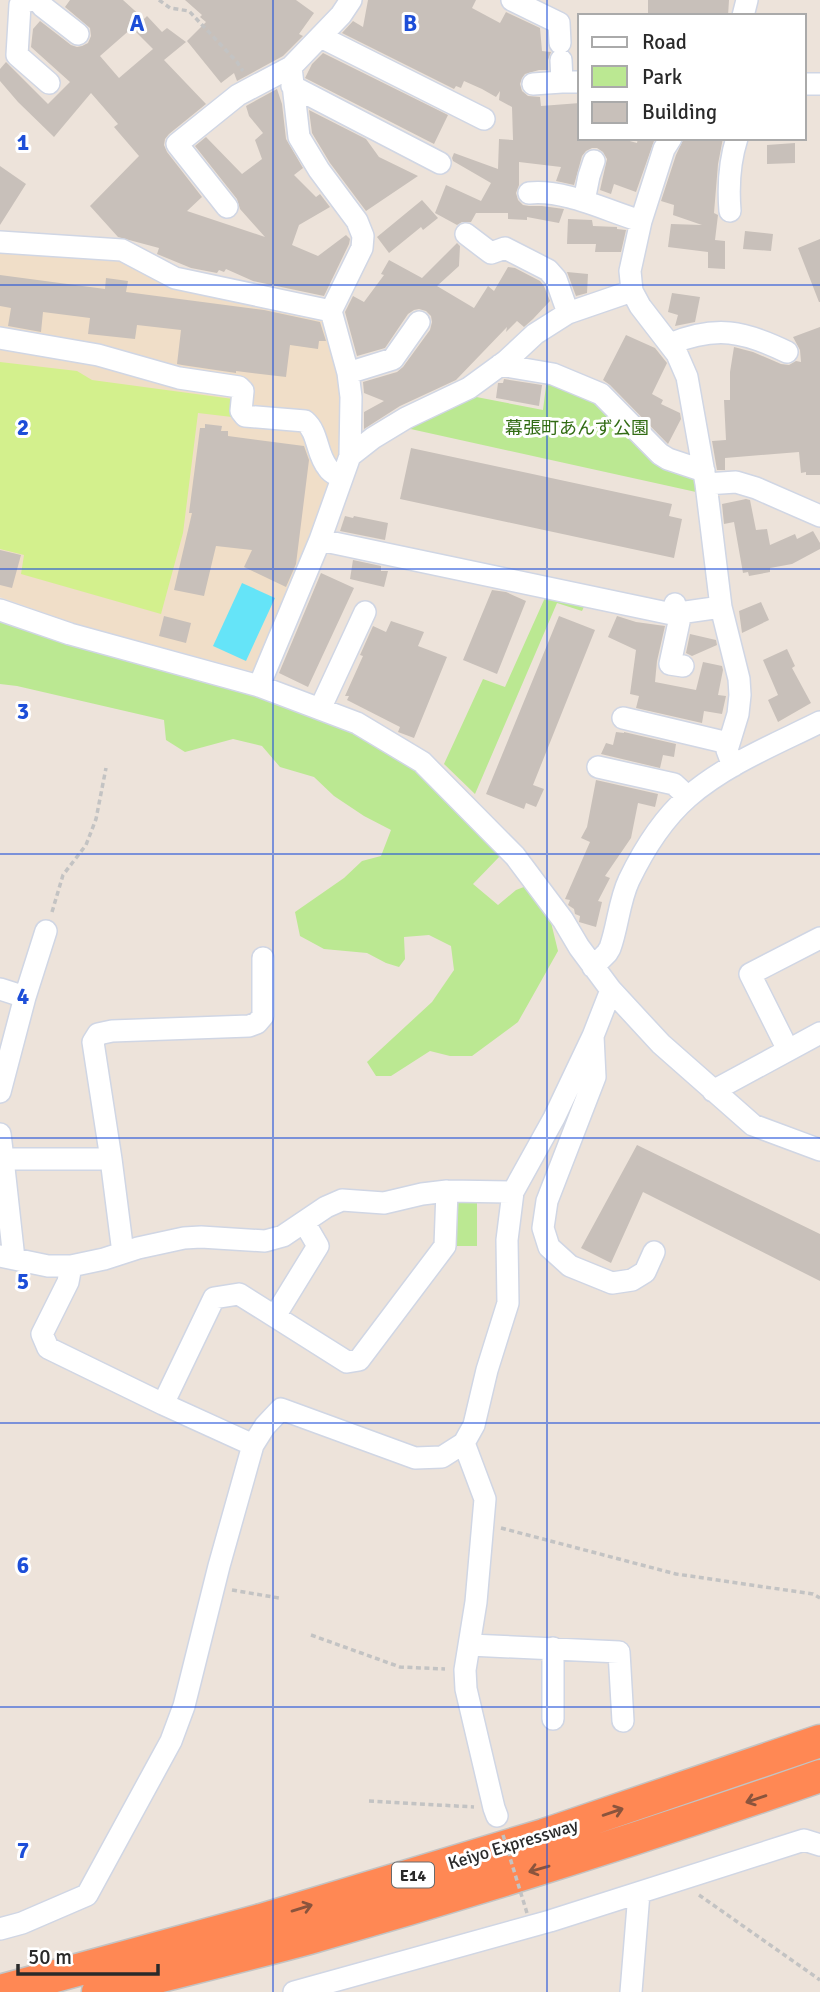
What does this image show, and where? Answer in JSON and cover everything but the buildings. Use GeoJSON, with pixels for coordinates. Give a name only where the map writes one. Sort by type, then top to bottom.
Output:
{"type":"FeatureCollection","features":[{"type":"Feature","properties":{"kind":"highway","name":"Keiyo Expressway"},"geometry":{"type":"LineString","coordinates":[[0,1991],[261,1920],[544,1835],[820,1741]]}},
{"type":"Feature","properties":{"kind":"highway","name":"Keiyo Expressway"},"geometry":{"type":"LineString","coordinates":[[98,1992],[307,1938],[556,1865],[820,1776]]}},
{"type":"Feature","properties":{"kind":"highway"},"geometry":{"type":"LineString","coordinates":[[0,1973],[261,1920]]}},
{"type":"Feature","properties":{"kind":"highway"},"geometry":{"type":"LineString","coordinates":[[153,1992],[307,1938]]}},
{"type":"Feature","properties":{"kind":"street"},"geometry":{"type":"LineString","coordinates":[[29,0],[20,5],[17,55],[49,83]]}},
{"type":"Feature","properties":{"kind":"street"},"geometry":{"type":"LineString","coordinates":[[41,0],[42,6],[78,34]]}},
{"type":"Feature","properties":{"kind":"street"},"geometry":{"type":"LineString","coordinates":[[227,207],[170,136],[253,87],[292,77],[351,0]]}},
{"type":"Feature","properties":{"kind":"street"},"geometry":{"type":"LineString","coordinates":[[512,0],[559,23],[561,52],[571,82],[533,84]]}},
{"type":"Feature","properties":{"kind":"street"},"geometry":{"type":"LineString","coordinates":[[321,37],[484,119]]}},
{"type":"Feature","properties":{"kind":"street"},"geometry":{"type":"LineString","coordinates":[[292,77],[440,163]]}},
{"type":"Feature","properties":{"kind":"street"},"geometry":{"type":"LineString","coordinates":[[258,686],[320,540],[349,456],[351,397],[348,373],[331,311],[362,248],[363,236],[357,221],[318,170],[299,137],[292,77]]}},
{"type":"Feature","properties":{"kind":"street"},"geometry":{"type":"LineString","coordinates":[[670,140],[664,149],[641,221],[631,263],[632,291],[640,306],[677,354],[687,377],[705,477],[721,607],[739,679],[738,713],[728,743],[727,756],[733,766]]}},
{"type":"Feature","properties":{"kind":"street"},"geometry":{"type":"LineString","coordinates":[[730,211],[728,183],[736,140]]}},
{"type":"Feature","properties":{"kind":"street"},"geometry":{"type":"LineString","coordinates":[[584,201],[594,162]]}},
{"type":"Feature","properties":{"kind":"street"},"geometry":{"type":"LineString","coordinates":[[529,194],[540,192],[584,201],[641,221]]}},
{"type":"Feature","properties":{"kind":"street"},"geometry":{"type":"LineString","coordinates":[[466,234],[491,253],[505,248],[548,270],[556,279],[568,313]]}},
{"type":"Feature","properties":{"kind":"street"},"geometry":{"type":"LineString","coordinates":[[0,242],[122,250],[176,278],[331,311]]}},
{"type":"Feature","properties":{"kind":"street"},"geometry":{"type":"LineString","coordinates":[[349,456],[405,418],[469,388],[535,334],[568,313],[632,291]]}},
{"type":"Feature","properties":{"kind":"street"},"geometry":{"type":"LineString","coordinates":[[348,373],[393,359],[419,322]]}},
{"type":"Feature","properties":{"kind":"street"},"geometry":{"type":"LineString","coordinates":[[670,344],[699,334],[734,333],[764,341],[787,352]]}},
{"type":"Feature","properties":{"kind":"street"},"geometry":{"type":"LineString","coordinates":[[0,338],[98,355],[179,378],[239,387],[243,391],[241,411],[245,416],[305,421],[312,427],[323,461],[329,470],[342,478]]}},
{"type":"Feature","properties":{"kind":"street"},"geometry":{"type":"LineString","coordinates":[[500,365],[553,374],[601,394],[668,459],[705,477],[753,484],[786,497],[820,516]]}},
{"type":"Feature","properties":{"kind":"street"},"geometry":{"type":"LineString","coordinates":[[320,540],[427,557],[672,614],[676,609],[721,607]]}},
{"type":"Feature","properties":{"kind":"street"},"geometry":{"type":"LineString","coordinates":[[676,609],[679,622],[670,664],[683,666]]}},
{"type":"Feature","properties":{"kind":"street"},"geometry":{"type":"LineString","coordinates":[[0,610],[70,634],[258,686],[357,723],[422,762],[514,856],[563,920],[593,967],[661,1044],[753,1125],[820,1150]]}},
{"type":"Feature","properties":{"kind":"street"},"geometry":{"type":"LineString","coordinates":[[320,709],[365,612]]}},
{"type":"Feature","properties":{"kind":"street"},"geometry":{"type":"LineString","coordinates":[[623,718],[728,743]]}},
{"type":"Feature","properties":{"kind":"street"},"geometry":{"type":"LineString","coordinates":[[593,967],[610,948],[632,874],[651,842],[688,797],[733,766],[820,722]]}},
{"type":"Feature","properties":{"kind":"street"},"geometry":{"type":"LineString","coordinates":[[598,767],[674,784],[688,797]]}},
{"type":"Feature","properties":{"kind":"street"},"geometry":{"type":"LineString","coordinates":[[1,1084],[46,931]]}},
{"type":"Feature","properties":{"kind":"street"},"geometry":{"type":"LineString","coordinates":[[788,1050],[750,974],[820,938]]}},
{"type":"Feature","properties":{"kind":"street"},"geometry":{"type":"LineString","coordinates":[[131,1251],[111,1159],[93,1042],[98,1034],[112,1031],[249,1026],[257,1023],[263,1016],[263,958]]}},
{"type":"Feature","properties":{"kind":"street"},"geometry":{"type":"LineString","coordinates":[[0,989],[25,997]]}},
{"type":"Feature","properties":{"kind":"street"},"geometry":{"type":"LineString","coordinates":[[0,1929],[22,1923],[87,1895],[171,1741],[184,1706],[253,1445],[265,1426],[281,1409],[415,1458],[442,1457],[464,1443],[474,1425],[487,1370],[508,1303],[506,1240],[513,1192],[554,1118],[593,1036],[611,990]]}},
{"type":"Feature","properties":{"kind":"street"},"geometry":{"type":"LineString","coordinates":[[713,1091],[820,1033]]}},
{"type":"Feature","properties":{"kind":"street"},"geometry":{"type":"LineString","coordinates":[[593,1036],[595,1077],[547,1201],[543,1228],[549,1247],[570,1266],[612,1283],[632,1280],[645,1272],[654,1252]]}},
{"type":"Feature","properties":{"kind":"street"},"geometry":{"type":"LineString","coordinates":[[0,1134],[7,1257],[48,1266],[71,1266],[184,1238],[265,1241],[283,1236],[326,1207],[342,1200],[384,1202],[447,1191],[513,1192]]}},
{"type":"Feature","properties":{"kind":"street"},"geometry":{"type":"LineString","coordinates":[[2,1159],[111,1159]]}},
{"type":"Feature","properties":{"kind":"street"},"geometry":{"type":"LineString","coordinates":[[163,1404],[214,1298],[239,1294],[347,1362],[359,1360],[444,1246],[447,1191]]}},
{"type":"Feature","properties":{"kind":"street"},"geometry":{"type":"LineString","coordinates":[[275,1316],[318,1246],[304,1222]]}},
{"type":"Feature","properties":{"kind":"street"},"geometry":{"type":"LineString","coordinates":[[71,1266],[68,1282],[42,1334],[48,1348],[253,1445]]}},
{"type":"Feature","properties":{"kind":"street"},"geometry":{"type":"LineString","coordinates":[[464,1443],[485,1499],[476,1602],[465,1670],[466,1689],[498,1819]]}},
{"type":"Feature","properties":{"kind":"street"},"geometry":{"type":"LineString","coordinates":[[470,1645],[619,1652],[623,1721]]}},
{"type":"Feature","properties":{"kind":"street"},"geometry":{"type":"LineString","coordinates":[[553,1648],[553,1718]]}},
{"type":"Feature","properties":{"kind":"street"},"geometry":{"type":"LineString","coordinates":[[294,1992],[550,1921],[804,1840],[820,1845]]}},
{"type":"Feature","properties":{"kind":"street"},"geometry":{"type":"LineString","coordinates":[[631,1992],[639,1893]]}},
{"type":"Feature","properties":{"kind":"path"},"geometry":{"type":"LineString","coordinates":[[159,0],[170,8],[188,11],[237,62],[253,87]]}},
{"type":"Feature","properties":{"kind":"path"},"geometry":{"type":"LineString","coordinates":[[46,931],[63,875],[86,845],[96,819],[106,768]]}},
{"type":"Feature","properties":{"kind":"path"},"geometry":{"type":"LineString","coordinates":[[483,1524],[676,1574],[813,1594],[820,1598]]}},
{"type":"Feature","properties":{"kind":"path"},"geometry":{"type":"LineString","coordinates":[[215,1587],[279,1598]]}},
{"type":"Feature","properties":{"kind":"path"},"geometry":{"type":"LineString","coordinates":[[311,1635],[400,1667],[465,1670]]}},
{"type":"Feature","properties":{"kind":"path"},"geometry":{"type":"LineString","coordinates":[[369,1801],[498,1819],[527,1913]]}},
{"type":"Feature","properties":{"kind":"path"},"geometry":{"type":"LineString","coordinates":[[678,1880],[820,1980]]}},
{"type":"Feature","properties":{"kind":"shaded area"},"geometry":{"type":"Polygon","coordinates":[[[0,246],[120,258],[325,312],[346,395],[338,463],[301,570],[254,672],[75,624],[0,597],[0,246]]]}},
{"type":"Feature","properties":{"kind":"green space"},"geometry":{"type":"Polygon","coordinates":[[[0,362],[77,371],[92,380],[233,399],[232,417],[198,413],[183,533],[161,614],[21,574],[24,555],[0,549],[0,362]]]}},
{"type":"Feature","properties":{"kind":"green space","name":"幕張町あんず公園"},"geometry":{"type":"Polygon","coordinates":[[[547,378],[603,399],[692,471],[696,492],[397,426],[466,395],[543,410],[547,378]]]}},
{"type":"Feature","properties":{"kind":"green space"},"geometry":{"type":"Polygon","coordinates":[[[548,591],[587,600],[582,611],[557,603],[475,794],[444,764],[483,679],[505,687],[548,591]]]}},
{"type":"Feature","properties":{"kind":"green space"},"geometry":{"type":"Polygon","coordinates":[[[0,614],[350,716],[500,839],[500,856],[473,884],[498,905],[516,890],[529,885],[546,902],[558,951],[518,1022],[472,1056],[450,1056],[430,1051],[391,1076],[376,1076],[367,1062],[432,1002],[454,970],[451,946],[429,935],[404,937],[405,959],[399,967],[367,953],[324,949],[300,936],[295,912],[344,878],[362,861],[381,856],[391,830],[334,796],[314,777],[280,767],[262,746],[233,739],[185,752],[166,740],[164,720],[0,684],[0,614]]]}},
{"type":"Feature","properties":{"kind":"green space"},"geometry":{"type":"Polygon","coordinates":[[[459,1198],[477,1198],[477,1246],[451,1246],[453,1203],[459,1198]]]}},
{"type":"Feature","properties":{"kind":"water"},"geometry":{"type":"Polygon","coordinates":[[[242,583],[275,598],[246,661],[213,646],[242,583]]]}}]}
